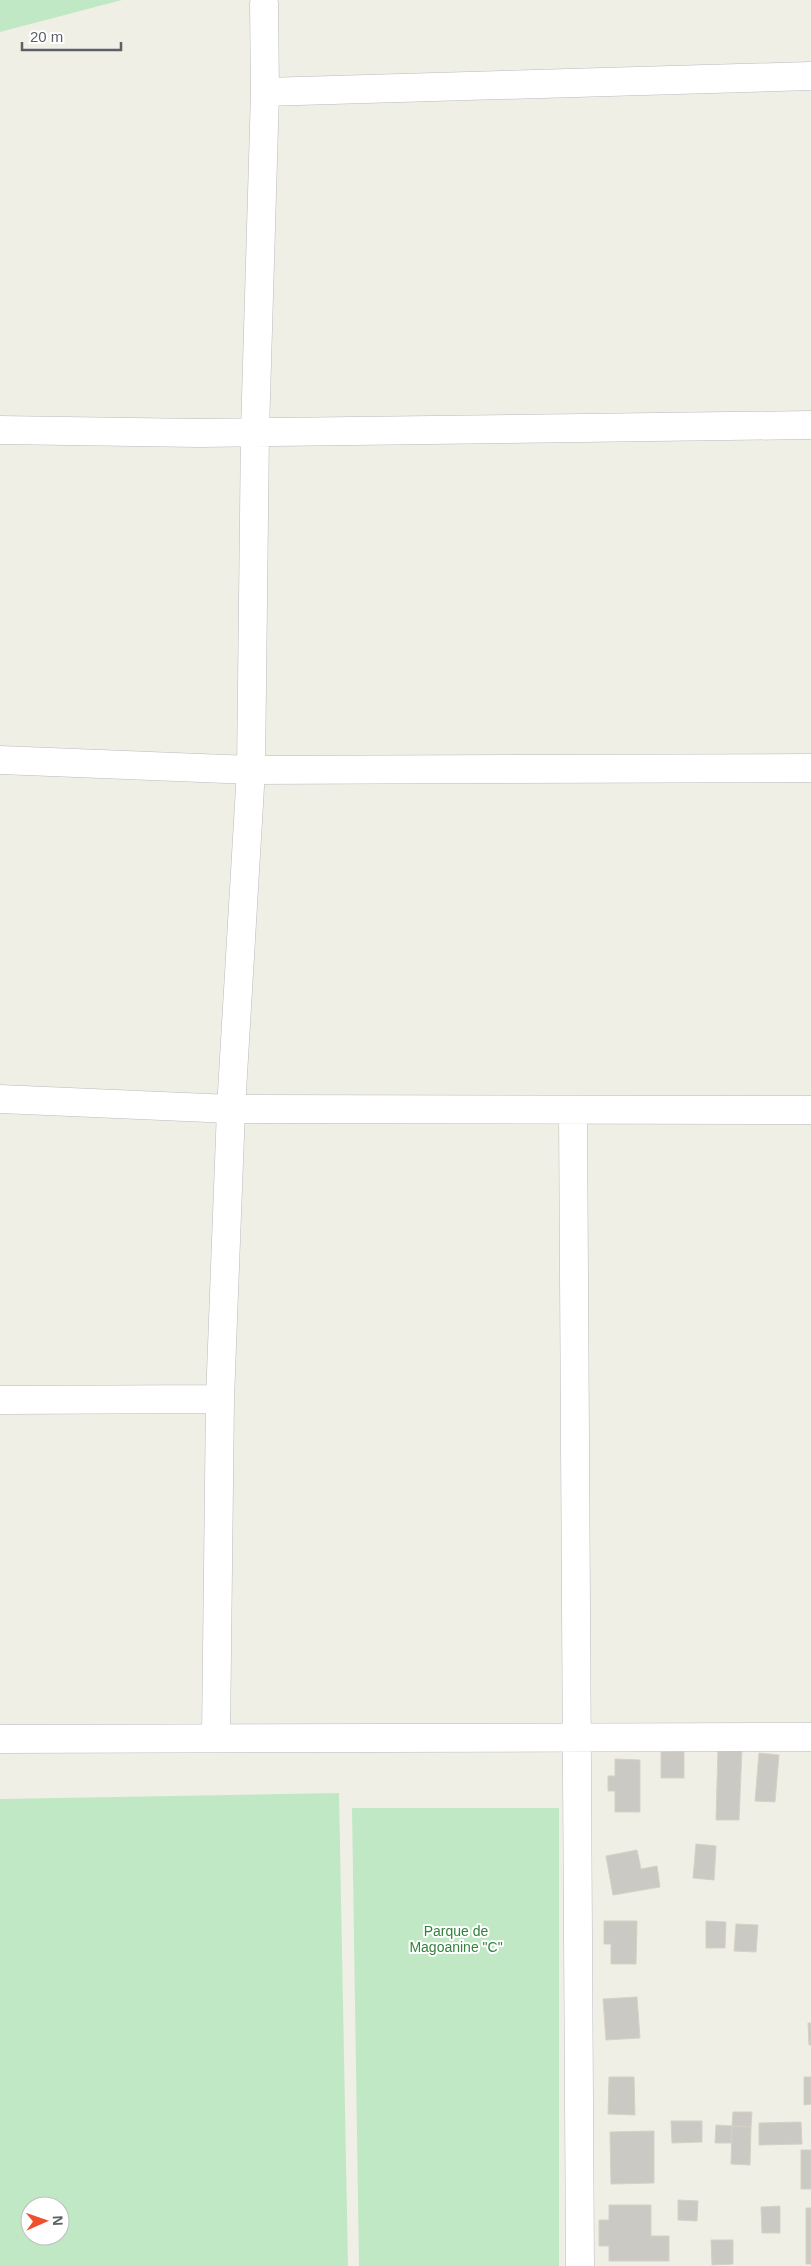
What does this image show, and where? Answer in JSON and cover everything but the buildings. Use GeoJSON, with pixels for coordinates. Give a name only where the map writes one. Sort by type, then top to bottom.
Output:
{"type":"FeatureCollection","features":[{"type":"Feature","properties":{"kind":"street"},"geometry":{"type":"LineString","coordinates":[[216,1738],[220,1399],[232,1109],[251,770],[255,432],[265,92],[264,4]]}},
{"type":"Feature","properties":{"kind":"street"},"geometry":{"type":"LineString","coordinates":[[265,92],[811,76]]}},
{"type":"Feature","properties":{"kind":"street"},"geometry":{"type":"LineString","coordinates":[[0,430],[199,434],[811,425]]}},
{"type":"Feature","properties":{"kind":"street"},"geometry":{"type":"LineString","coordinates":[[0,760],[251,770],[811,768]]}},
{"type":"Feature","properties":{"kind":"street"},"geometry":{"type":"LineString","coordinates":[[0,1100],[232,1109],[811,1110]]}},
{"type":"Feature","properties":{"kind":"street"},"geometry":{"type":"LineString","coordinates":[[573,1111],[580,2266]]}},
{"type":"Feature","properties":{"kind":"street"},"geometry":{"type":"LineString","coordinates":[[0,1400],[220,1399]]}},
{"type":"Feature","properties":{"kind":"street"},"geometry":{"type":"LineString","coordinates":[[0,1739],[811,1737]]}},
{"type":"Feature","properties":{"kind":"green space"},"geometry":{"type":"Polygon","coordinates":[[[0,0],[122,0],[0,32],[0,0]]]}},
{"type":"Feature","properties":{"kind":"green space"},"geometry":{"type":"Polygon","coordinates":[[[339,1793],[348,2266],[0,2266],[0,1799],[339,1793]]]}},
{"type":"Feature","properties":{"kind":"green space","name":"Parque de Magoanine \"C\""},"geometry":{"type":"Polygon","coordinates":[[[352,1808],[559,1808],[559,2266],[359,2266],[352,1808]]]}}]}
